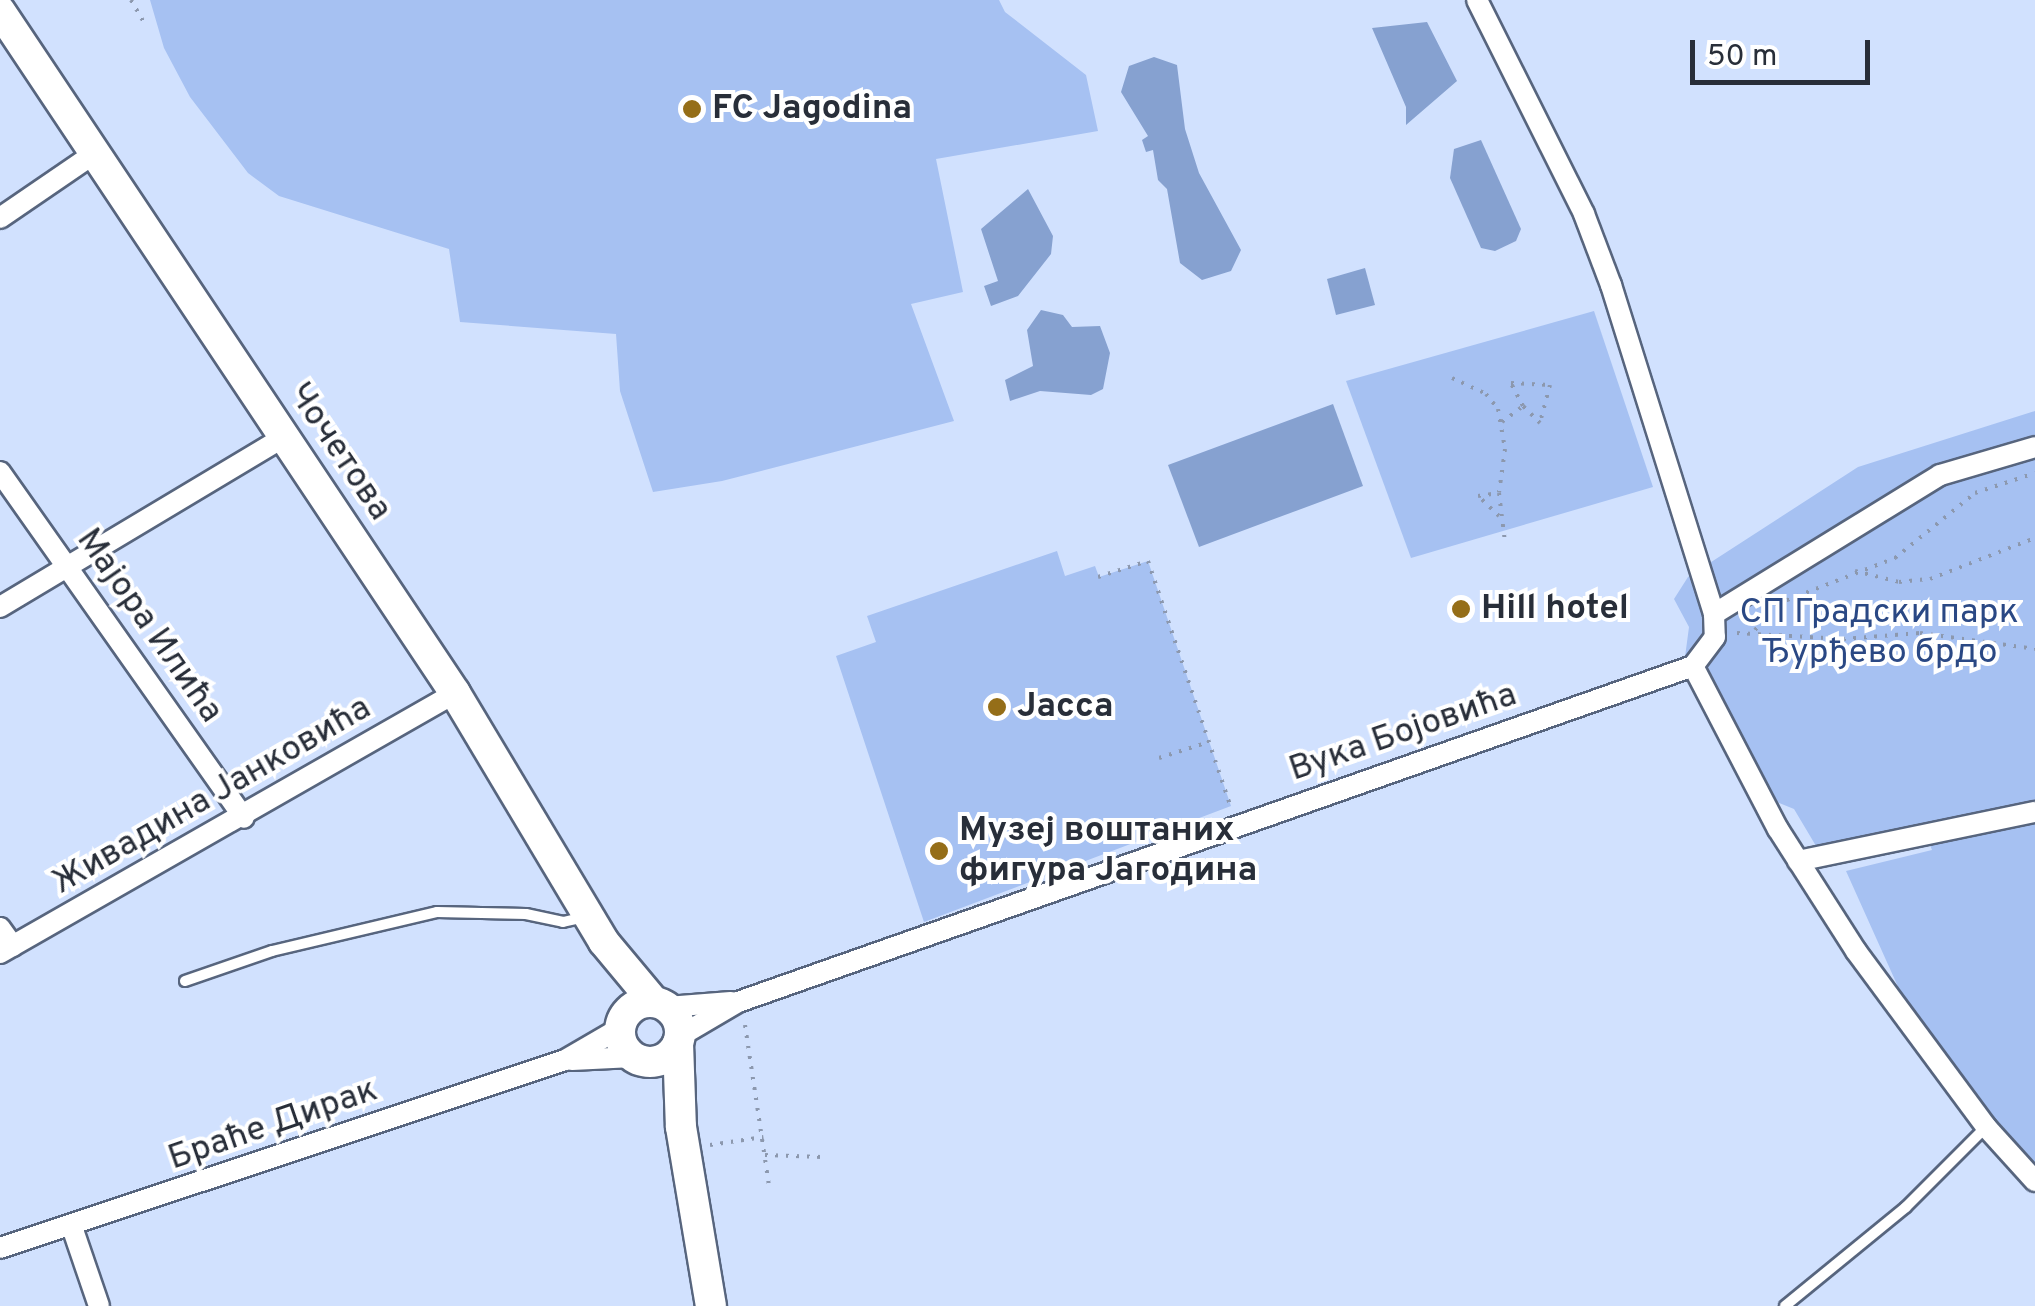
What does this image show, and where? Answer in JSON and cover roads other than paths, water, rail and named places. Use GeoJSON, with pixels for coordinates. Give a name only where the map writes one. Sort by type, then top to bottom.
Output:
{"type":"FeatureCollection","features":[{"type":"Feature","properties":{"kind":"street"},"geometry":{"type":"LineString","coordinates":[[1478,0],[1584,214],[1714,614],[1715,637],[1693,666],[1798,862],[1986,1127],[2035,1181]]}},
{"type":"Feature","properties":{"kind":"street","name":"Чочетова"},"geometry":{"type":"LineString","coordinates":[[0,11],[456,693],[590,914],[604,942],[621,1024],[636,1058],[684,1138]]}},
{"type":"Feature","properties":{"kind":"street"},"geometry":{"type":"LineString","coordinates":[[0,218],[95,153]]}},
{"type":"Feature","properties":{"kind":"street"},"geometry":{"type":"LineString","coordinates":[[0,607],[70,569],[284,436]]}},
{"type":"Feature","properties":{"kind":"street"},"geometry":{"type":"LineString","coordinates":[[1714,614],[1940,475],[2035,447]]}},
{"type":"Feature","properties":{"kind":"street","name":"Мајора Илића"},"geometry":{"type":"LineString","coordinates":[[0,472],[244,818]]}},
{"type":"Feature","properties":{"kind":"street","name":"Вука Бојовића"},"geometry":{"type":"LineString","coordinates":[[679,1040],[738,1002],[1693,666]]}},
{"type":"Feature","properties":{"kind":"street","name":"Живадина Јанковића"},"geometry":{"type":"LineString","coordinates":[[6,950],[244,818],[456,693]]}},
{"type":"Feature","properties":{"kind":"street"},"geometry":{"type":"LineString","coordinates":[[1798,862],[2035,812]]}},
{"type":"Feature","properties":{"kind":"street"},"geometry":{"type":"LineString","coordinates":[[0,928],[6,950]]}},
{"type":"Feature","properties":{"kind":"street","name":"Чочетова"},"geometry":{"type":"LineString","coordinates":[[604,942],[660,1004],[679,1040],[684,1138],[710,1295]]}},
{"type":"Feature","properties":{"kind":"street","name":"Вука Бојовића"},"geometry":{"type":"LineString","coordinates":[[660,1004],[738,1002]]}},
{"type":"Feature","properties":{"kind":"street"},"geometry":{"type":"LineString","coordinates":[[621,1024],[635,1006],[660,1004]]}},
{"type":"Feature","properties":{"kind":"street","name":"Браће Дирак"},"geometry":{"type":"LineString","coordinates":[[0,1248],[565,1060],[621,1024]]}},
{"type":"Feature","properties":{"kind":"street"},"geometry":{"type":"LineString","coordinates":[[636,1058],[662,1059],[679,1040]]}},
{"type":"Feature","properties":{"kind":"street","name":"Браће Дирак"},"geometry":{"type":"LineString","coordinates":[[565,1060],[636,1058]]}},
{"type":"Feature","properties":{"kind":"street"},"geometry":{"type":"LineString","coordinates":[[72,1227],[99,1306]]}},
{"type":"Feature","properties":{"kind":"lane"},"geometry":{"type":"LineString","coordinates":[[185,981],[272,951],[438,912],[526,914],[563,922],[590,914]]}},
{"type":"Feature","properties":{"kind":"lane"},"geometry":{"type":"LineString","coordinates":[[1785,1306],[1906,1207],[1986,1127]]}},
{"type":"Feature","properties":{"kind":"place","name":"FC Jagodina"},"geometry":{"type":"Point","coordinates":[692,109]}},
{"type":"Feature","properties":{"kind":"place","name":"Hill hotel"},"geometry":{"type":"Point","coordinates":[1461,609]}},
{"type":"Feature","properties":{"kind":"place","name":"Јасса"},"geometry":{"type":"Point","coordinates":[997,707]}},
{"type":"Feature","properties":{"kind":"place","name":"Музеј воштаних фигура Јагодина"},"geometry":{"type":"Point","coordinates":[939,851]}},
{"type":"Feature","properties":{"kind":"park label","name":"СП Градски парк Ђурђево брдо"},"geometry":{"type":"Point","coordinates":[1879,633]}}]}
